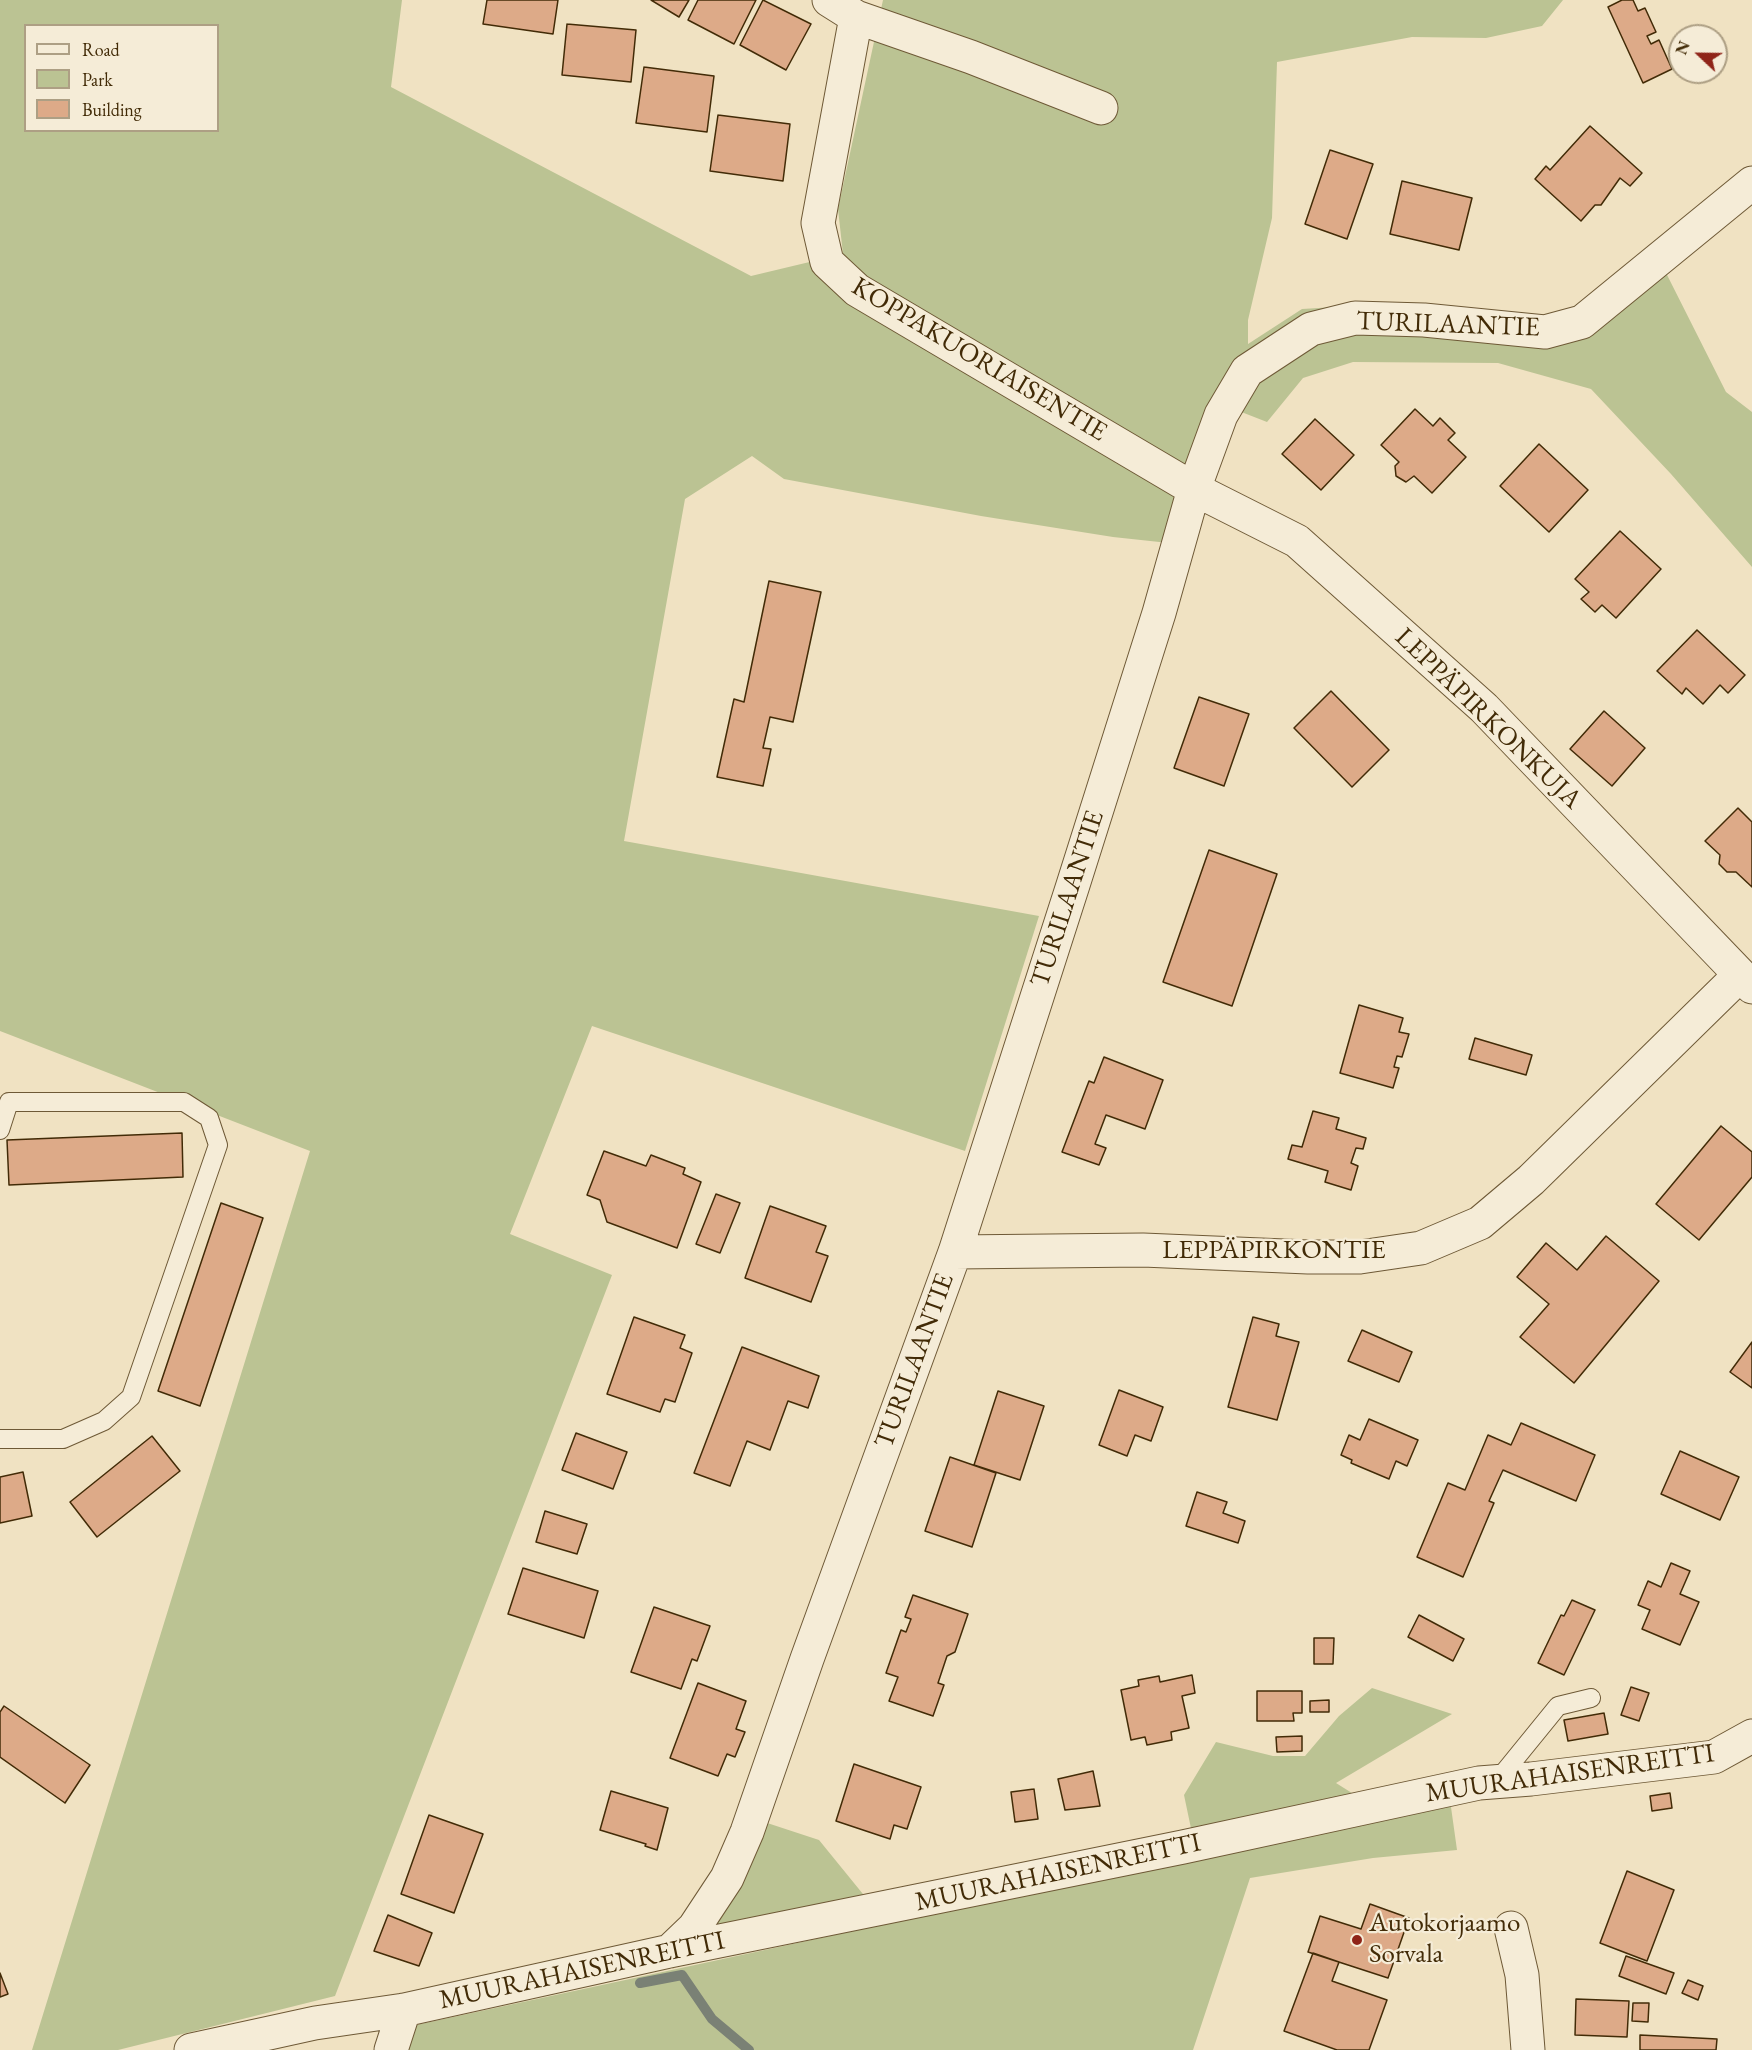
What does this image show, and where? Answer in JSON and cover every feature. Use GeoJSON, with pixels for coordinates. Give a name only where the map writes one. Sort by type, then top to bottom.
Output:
{"type":"FeatureCollection","features":[{"type":"Feature","properties":{"kind":"street"},"geometry":{"type":"LineString","coordinates":[[829,0],[856,17],[949,49],[1101,108]]}},
{"type":"Feature","properties":{"kind":"street","name":"KOPPAKUORIAISENTIE"},"geometry":{"type":"LineString","coordinates":[[856,17],[818,223],[827,262],[857,290],[1194,489]]}},
{"type":"Feature","properties":{"kind":"street","name":"TURILAANTIE"},"geometry":{"type":"LineString","coordinates":[[670,1951],[694,1928],[727,1878],[741,1850],[807,1659],[955,1252],[1159,613],[1194,489],[1221,416],[1247,371],[1311,329],[1355,318],[1424,320],[1545,332],[1582,322],[1752,183]]}},
{"type":"Feature","properties":{"kind":"street","name":"LEPPÄPIRKONKUJA"},"geometry":{"type":"LineString","coordinates":[[1194,489],[1297,540],[1484,708],[1746,981]]}},
{"type":"Feature","properties":{"kind":"street","name":"LEPPÄPIRKONTIE"},"geometry":{"type":"LineString","coordinates":[[955,1252],[1143,1250],[1308,1257],[1377,1255],[1421,1248],[1480,1223],[1531,1180],[1746,981]]}},
{"type":"Feature","properties":{"kind":"street","name":"MUURAHAISENREITTI"},"geometry":{"type":"LineString","coordinates":[[391,2050],[404,2010],[670,1951],[1183,1847],[1479,1783],[1714,1757],[1752,1736]]}},
{"type":"Feature","properties":{"kind":"street"},"geometry":{"type":"LineString","coordinates":[[1511,1928],[1522,1975],[1528,2050]]}},
{"type":"Feature","properties":{"kind":"street"},"geometry":{"type":"LineString","coordinates":[[190,2050],[315,2023],[404,2010]]}},
{"type":"Feature","properties":{"kind":"lane"},"geometry":{"type":"LineString","coordinates":[[0,1130],[9,1102],[184,1102],[210,1118],[218,1144],[131,1397],[104,1421],[63,1438],[0,1439]]}},
{"type":"Feature","properties":{"kind":"lane"},"geometry":{"type":"LineString","coordinates":[[1497,1781],[1558,1706],[1591,1698]]}},
{"type":"Feature","properties":{"kind":"green space"},"geometry":{"type":"Polygon","coordinates":[[[0,0],[402,0],[391,87],[751,276],[843,254],[838,209],[883,0],[1563,0],[1542,26],[1486,38],[1412,37],[1277,62],[1272,218],[1248,320],[1248,344],[1302,309],[1401,303],[1520,319],[1546,332],[1660,261],[1726,392],[1752,412],[1752,567],[1671,474],[1591,389],[1498,363],[1353,362],[1303,378],[1267,422],[1226,406],[1178,544],[1113,537],[981,516],[784,479],[752,456],[685,499],[624,841],[1039,916],[965,1151],[592,1026],[510,1234],[612,1275],[335,1996],[118,2050],[32,2050],[310,1151],[0,1031],[0,0]]]}},
{"type":"Feature","properties":{"kind":"green space"},"geometry":{"type":"Polygon","coordinates":[[[1372,1688],[1452,1714],[1336,1783],[1379,1810],[1450,1800],[1457,1850],[1373,1858],[1250,1878],[1193,2050],[408,2050],[416,2025],[1197,1857],[1184,1795],[1216,1742],[1273,1756],[1305,1756],[1339,1716],[1372,1688]]]}},
{"type":"Feature","properties":{"kind":"green space"},"geometry":{"type":"Polygon","coordinates":[[[752,1818],[819,1840],[867,1899],[718,1930],[708,1906],[752,1818]]]}},
{"type":"Feature","properties":{"kind":"building"},"geometry":{"type":"Polygon","coordinates":[[[487,0],[558,0],[553,34],[483,24],[487,0]]]}},
{"type":"Feature","properties":{"kind":"building"},"geometry":{"type":"Polygon","coordinates":[[[651,0],[689,0],[679,17],[651,0]]]}},
{"type":"Feature","properties":{"kind":"building"},"geometry":{"type":"Polygon","coordinates":[[[698,0],[756,0],[734,44],[688,20],[698,0]]]}},
{"type":"Feature","properties":{"kind":"building"},"geometry":{"type":"Polygon","coordinates":[[[763,0],[811,24],[786,70],[740,45],[763,0]]]}},
{"type":"Feature","properties":{"kind":"building"},"geometry":{"type":"Polygon","coordinates":[[[1622,0],[1633,0],[1638,11],[1645,8],[1656,32],[1647,36],[1651,44],[1659,40],[1668,60],[1668,71],[1643,83],[1608,7],[1622,0]]]}},
{"type":"Feature","properties":{"kind":"building"},"geometry":{"type":"Polygon","coordinates":[[[567,24],[636,30],[631,82],[562,75],[567,24]]]}},
{"type":"Feature","properties":{"kind":"building"},"geometry":{"type":"Polygon","coordinates":[[[644,67],[714,76],[707,132],[636,123],[644,67]]]}},
{"type":"Feature","properties":{"kind":"building"},"geometry":{"type":"Polygon","coordinates":[[[718,115],[790,124],[783,181],[710,171],[718,115]]]}},
{"type":"Feature","properties":{"kind":"building"},"geometry":{"type":"Polygon","coordinates":[[[1590,126],[1642,173],[1630,186],[1620,178],[1601,205],[1595,205],[1581,221],[1535,179],[1546,166],[1550,170],[1590,126]]]}},
{"type":"Feature","properties":{"kind":"building"},"geometry":{"type":"Polygon","coordinates":[[[1330,150],[1373,164],[1347,239],[1305,224],[1330,150]]]}},
{"type":"Feature","properties":{"kind":"building"},"geometry":{"type":"Polygon","coordinates":[[[1402,181],[1472,198],[1459,250],[1390,234],[1402,181]]]}},
{"type":"Feature","properties":{"kind":"building"},"geometry":{"type":"Polygon","coordinates":[[[1415,409],[1433,426],[1440,418],[1455,433],[1448,440],[1466,457],[1432,493],[1414,476],[1406,482],[1396,476],[1395,466],[1399,462],[1381,445],[1415,409]]]}},
{"type":"Feature","properties":{"kind":"building"},"geometry":{"type":"Polygon","coordinates":[[[1315,419],[1354,455],[1321,490],[1282,454],[1315,419]]]}},
{"type":"Feature","properties":{"kind":"building"},"geometry":{"type":"Polygon","coordinates":[[[1539,444],[1588,490],[1549,532],[1500,486],[1539,444]]]}},
{"type":"Feature","properties":{"kind":"building"},"geometry":{"type":"Polygon","coordinates":[[[1620,531],[1661,569],[1616,618],[1602,605],[1595,612],[1581,599],[1589,592],[1575,579],[1620,531]]]}},
{"type":"Feature","properties":{"kind":"building"},"geometry":{"type":"Polygon","coordinates":[[[769,581],[821,592],[793,722],[770,717],[763,748],[771,749],[763,786],[717,777],[734,699],[744,702],[769,581]]]}},
{"type":"Feature","properties":{"kind":"building"},"geometry":{"type":"Polygon","coordinates":[[[1697,630],[1745,675],[1728,693],[1720,685],[1703,704],[1686,688],[1682,694],[1657,671],[1697,630]]]}},
{"type":"Feature","properties":{"kind":"building"},"geometry":{"type":"Polygon","coordinates":[[[1331,691],[1389,750],[1352,787],[1294,728],[1331,691]]]}},
{"type":"Feature","properties":{"kind":"building"},"geometry":{"type":"Polygon","coordinates":[[[1199,697],[1249,714],[1224,786],[1174,768],[1199,697]]]}},
{"type":"Feature","properties":{"kind":"building"},"geometry":{"type":"Polygon","coordinates":[[[1604,711],[1645,748],[1612,786],[1570,749],[1604,711]]]}},
{"type":"Feature","properties":{"kind":"building"},"geometry":{"type":"Polygon","coordinates":[[[1738,808],[1752,822],[1752,887],[1736,872],[1727,872],[1719,864],[1720,855],[1705,841],[1738,808]]]}},
{"type":"Feature","properties":{"kind":"building"},"geometry":{"type":"Polygon","coordinates":[[[1209,850],[1277,874],[1232,1006],[1163,982],[1209,850]]]}},
{"type":"Feature","properties":{"kind":"building"},"geometry":{"type":"Polygon","coordinates":[[[1359,1005],[1403,1018],[1399,1032],[1409,1034],[1402,1057],[1397,1056],[1394,1067],[1399,1068],[1393,1088],[1340,1073],[1359,1005]]]}},
{"type":"Feature","properties":{"kind":"building"},"geometry":{"type":"Polygon","coordinates":[[[1475,1038],[1532,1055],[1526,1075],[1469,1059],[1475,1038]]]}},
{"type":"Feature","properties":{"kind":"building"},"geometry":{"type":"Polygon","coordinates":[[[1104,1057],[1163,1080],[1145,1129],[1106,1115],[1095,1144],[1106,1148],[1099,1165],[1062,1152],[1089,1081],[1094,1083],[1104,1057]]]}},
{"type":"Feature","properties":{"kind":"building"},"geometry":{"type":"Polygon","coordinates":[[[1313,1111],[1339,1118],[1336,1129],[1366,1138],[1363,1149],[1356,1148],[1351,1163],[1358,1166],[1351,1190],[1325,1182],[1328,1171],[1288,1159],[1292,1145],[1302,1147],[1313,1111]]]}},
{"type":"Feature","properties":{"kind":"building"},"geometry":{"type":"Polygon","coordinates":[[[1721,1126],[1752,1152],[1752,1177],[1699,1240],[1656,1204],[1721,1126]]]}},
{"type":"Feature","properties":{"kind":"building"},"geometry":{"type":"Polygon","coordinates":[[[182,1133],[183,1177],[9,1185],[7,1140],[182,1133]]]}},
{"type":"Feature","properties":{"kind":"building"},"geometry":{"type":"Polygon","coordinates":[[[604,1151],[646,1166],[651,1155],[685,1168],[683,1174],[701,1182],[677,1248],[607,1222],[600,1200],[587,1195],[604,1151]]]}},
{"type":"Feature","properties":{"kind":"building"},"geometry":{"type":"Polygon","coordinates":[[[716,1194],[740,1203],[720,1253],[696,1244],[716,1194]]]}},
{"type":"Feature","properties":{"kind":"building"},"geometry":{"type":"Polygon","coordinates":[[[221,1203],[263,1218],[200,1406],[158,1391],[221,1203]]]}},
{"type":"Feature","properties":{"kind":"building"},"geometry":{"type":"Polygon","coordinates":[[[770,1206],[826,1226],[816,1252],[828,1256],[811,1302],[745,1278],[770,1206]]]}},
{"type":"Feature","properties":{"kind":"building"},"geometry":{"type":"Polygon","coordinates":[[[1606,1236],[1659,1281],[1574,1383],[1520,1337],[1549,1304],[1517,1277],[1546,1243],[1577,1270],[1606,1236]]]}},
{"type":"Feature","properties":{"kind":"building"},"geometry":{"type":"Polygon","coordinates":[[[634,1317],[685,1335],[680,1348],[692,1353],[675,1402],[665,1399],[660,1412],[607,1394],[634,1317]]]}},
{"type":"Feature","properties":{"kind":"building"},"geometry":{"type":"Polygon","coordinates":[[[1253,1317],[1279,1324],[1276,1336],[1299,1342],[1277,1420],[1228,1407],[1253,1317]]]}},
{"type":"Feature","properties":{"kind":"building"},"geometry":{"type":"Polygon","coordinates":[[[1362,1330],[1412,1352],[1399,1382],[1348,1361],[1362,1330]]]}},
{"type":"Feature","properties":{"kind":"building"},"geometry":{"type":"Polygon","coordinates":[[[1752,1342],[1752,1388],[1730,1372],[1752,1342]]]}},
{"type":"Feature","properties":{"kind":"building"},"geometry":{"type":"Polygon","coordinates":[[[742,1347],[819,1376],[808,1408],[788,1401],[770,1450],[747,1441],[730,1486],[694,1473],[742,1347]]]}},
{"type":"Feature","properties":{"kind":"building"},"geometry":{"type":"Polygon","coordinates":[[[1119,1390],[1163,1407],[1151,1441],[1135,1435],[1127,1456],[1099,1445],[1119,1390]]]}},
{"type":"Feature","properties":{"kind":"building"},"geometry":{"type":"Polygon","coordinates":[[[998,1391],[1044,1406],[1020,1480],[974,1465],[998,1391]]]}},
{"type":"Feature","properties":{"kind":"building"},"geometry":{"type":"Polygon","coordinates":[[[1369,1419],[1418,1440],[1407,1466],[1396,1461],[1389,1479],[1351,1463],[1352,1460],[1341,1455],[1349,1435],[1360,1440],[1369,1419]]]}},
{"type":"Feature","properties":{"kind":"building"},"geometry":{"type":"Polygon","coordinates":[[[1521,1423],[1595,1455],[1576,1501],[1503,1470],[1489,1501],[1494,1503],[1463,1577],[1417,1557],[1448,1483],[1465,1490],[1488,1435],[1511,1445],[1521,1423]]]}},
{"type":"Feature","properties":{"kind":"building"},"geometry":{"type":"Polygon","coordinates":[[[576,1433],[627,1452],[613,1489],[562,1470],[576,1433]]]}},
{"type":"Feature","properties":{"kind":"building"},"geometry":{"type":"Polygon","coordinates":[[[152,1436],[180,1471],[97,1537],[70,1502],[152,1436]]]}},
{"type":"Feature","properties":{"kind":"building"},"geometry":{"type":"Polygon","coordinates":[[[1680,1451],[1739,1477],[1720,1520],[1661,1494],[1680,1451]]]}},
{"type":"Feature","properties":{"kind":"building"},"geometry":{"type":"Polygon","coordinates":[[[950,1457],[996,1473],[972,1547],[925,1531],[950,1457]]]}},
{"type":"Feature","properties":{"kind":"building"},"geometry":{"type":"Polygon","coordinates":[[[23,1472],[32,1516],[0,1523],[0,1477],[23,1472]]]}},
{"type":"Feature","properties":{"kind":"building"},"geometry":{"type":"Polygon","coordinates":[[[1197,1492],[1227,1502],[1223,1513],[1245,1521],[1238,1543],[1186,1526],[1197,1492]]]}},
{"type":"Feature","properties":{"kind":"building"},"geometry":{"type":"Polygon","coordinates":[[[545,1511],[587,1524],[577,1554],[536,1542],[545,1511]]]}},
{"type":"Feature","properties":{"kind":"building"},"geometry":{"type":"Polygon","coordinates":[[[1671,1563],[1690,1571],[1680,1594],[1699,1602],[1680,1645],[1642,1629],[1650,1610],[1638,1605],[1648,1581],[1661,1587],[1671,1563]]]}},
{"type":"Feature","properties":{"kind":"building"},"geometry":{"type":"Polygon","coordinates":[[[523,1568],[598,1591],[584,1638],[508,1614],[523,1568]]]}},
{"type":"Feature","properties":{"kind":"building"},"geometry":{"type":"Polygon","coordinates":[[[913,1595],[968,1614],[955,1652],[947,1656],[938,1683],[944,1685],[933,1716],[889,1701],[898,1677],[886,1673],[901,1630],[906,1632],[911,1619],[905,1617],[913,1595]]]}},
{"type":"Feature","properties":{"kind":"building"},"geometry":{"type":"Polygon","coordinates":[[[1572,1600],[1595,1610],[1564,1675],[1538,1663],[1561,1615],[1564,1616],[1572,1600]]]}},
{"type":"Feature","properties":{"kind":"building"},"geometry":{"type":"Polygon","coordinates":[[[654,1607],[710,1626],[697,1661],[692,1659],[681,1689],[631,1672],[654,1607]]]}},
{"type":"Feature","properties":{"kind":"building"},"geometry":{"type":"Polygon","coordinates":[[[1419,1615],[1464,1639],[1453,1661],[1408,1637],[1419,1615]]]}},
{"type":"Feature","properties":{"kind":"building"},"geometry":{"type":"Polygon","coordinates":[[[1314,1638],[1334,1638],[1333,1664],[1314,1664],[1314,1638]]]}},
{"type":"Feature","properties":{"kind":"building"},"geometry":{"type":"Polygon","coordinates":[[[1192,1675],[1195,1693],[1182,1696],[1189,1728],[1171,1732],[1172,1740],[1147,1745],[1145,1737],[1131,1740],[1121,1690],[1139,1686],[1138,1680],[1159,1676],[1160,1682],[1192,1675]]]}},
{"type":"Feature","properties":{"kind":"building"},"geometry":{"type":"Polygon","coordinates":[[[698,1683],[746,1701],[736,1729],[745,1732],[735,1757],[727,1754],[718,1776],[670,1758],[698,1683]]]}},
{"type":"Feature","properties":{"kind":"building"},"geometry":{"type":"Polygon","coordinates":[[[1631,1687],[1649,1693],[1639,1721],[1621,1715],[1631,1687]]]}},
{"type":"Feature","properties":{"kind":"building"},"geometry":{"type":"Polygon","coordinates":[[[1257,1691],[1302,1691],[1302,1713],[1293,1713],[1294,1721],[1257,1721],[1257,1691]]]}},
{"type":"Feature","properties":{"kind":"building"},"geometry":{"type":"Polygon","coordinates":[[[1329,1700],[1329,1712],[1310,1712],[1310,1701],[1329,1700]]]}},
{"type":"Feature","properties":{"kind":"building"},"geometry":{"type":"Polygon","coordinates":[[[4,1706],[90,1765],[65,1803],[0,1757],[0,1712],[4,1706]]]}},
{"type":"Feature","properties":{"kind":"building"},"geometry":{"type":"Polygon","coordinates":[[[1604,1713],[1608,1734],[1568,1741],[1564,1720],[1604,1713]]]}},
{"type":"Feature","properties":{"kind":"building"},"geometry":{"type":"Polygon","coordinates":[[[1302,1736],[1302,1751],[1277,1752],[1276,1737],[1302,1736]]]}},
{"type":"Feature","properties":{"kind":"building"},"geometry":{"type":"Polygon","coordinates":[[[854,1764],[921,1787],[907,1829],[894,1825],[890,1839],[836,1821],[854,1764]]]}},
{"type":"Feature","properties":{"kind":"building"},"geometry":{"type":"Polygon","coordinates":[[[1093,1771],[1100,1806],[1065,1810],[1058,1779],[1093,1771]]]}},
{"type":"Feature","properties":{"kind":"building"},"geometry":{"type":"Polygon","coordinates":[[[1034,1789],[1038,1819],[1015,1822],[1011,1792],[1034,1789]]]}},
{"type":"Feature","properties":{"kind":"building"},"geometry":{"type":"Polygon","coordinates":[[[611,1791],[668,1808],[657,1850],[645,1846],[646,1844],[600,1830],[611,1791]]]}},
{"type":"Feature","properties":{"kind":"building"},"geometry":{"type":"Polygon","coordinates":[[[1670,1793],[1672,1808],[1652,1811],[1650,1796],[1670,1793]]]}},
{"type":"Feature","properties":{"kind":"building"},"geometry":{"type":"Polygon","coordinates":[[[429,1815],[483,1834],[454,1913],[401,1894],[429,1815]]]}},
{"type":"Feature","properties":{"kind":"building"},"geometry":{"type":"Polygon","coordinates":[[[1627,1871],[1674,1890],[1647,1961],[1600,1943],[1627,1871]]]}},
{"type":"Feature","properties":{"kind":"building","name":"Autokorjaamo Sorvala"},"geometry":{"type":"Polygon","coordinates":[[[1370,1904],[1409,1918],[1388,1978],[1308,1952],[1320,1916],[1361,1929],[1370,1904]]]}},
{"type":"Feature","properties":{"kind":"building"},"geometry":{"type":"Polygon","coordinates":[[[388,1915],[432,1933],[419,1966],[374,1951],[388,1915]]]}},
{"type":"Feature","properties":{"kind":"building"},"geometry":{"type":"Polygon","coordinates":[[[1313,1953],[1339,1962],[1332,1981],[1387,2000],[1369,2050],[1337,2050],[1284,2031],[1313,1953]]]}},
{"type":"Feature","properties":{"kind":"building"},"geometry":{"type":"Polygon","coordinates":[[[1626,1956],[1674,1973],[1666,1994],[1619,1976],[1626,1956]]]}},
{"type":"Feature","properties":{"kind":"building"},"geometry":{"type":"Polygon","coordinates":[[[0,1973],[8,1994],[0,1997],[0,1973]]]}},
{"type":"Feature","properties":{"kind":"building"},"geometry":{"type":"Polygon","coordinates":[[[1688,1980],[1703,1986],[1698,2000],[1682,1993],[1688,1980]]]}},
{"type":"Feature","properties":{"kind":"building"},"geometry":{"type":"Polygon","coordinates":[[[1576,1999],[1629,2001],[1627,2037],[1575,2035],[1576,1999]]]}},
{"type":"Feature","properties":{"kind":"building"},"geometry":{"type":"Polygon","coordinates":[[[1633,2003],[1649,2003],[1648,2022],[1632,2021],[1633,2003]]]}},
{"type":"Feature","properties":{"kind":"building"},"geometry":{"type":"Polygon","coordinates":[[[1640,2035],[1717,2039],[1716,2050],[1640,2050],[1640,2035]]]}},
{"type":"Feature","properties":{"kind":"waterway"},"geometry":{"type":"LineString","coordinates":[[640,1983],[682,1975],[712,2019],[749,2050]]}},
{"type":"Feature","properties":{"kind":"place","name":"Autokorjaamo Sorvala"},"geometry":{"type":"Point","coordinates":[1357,1940]}}]}
